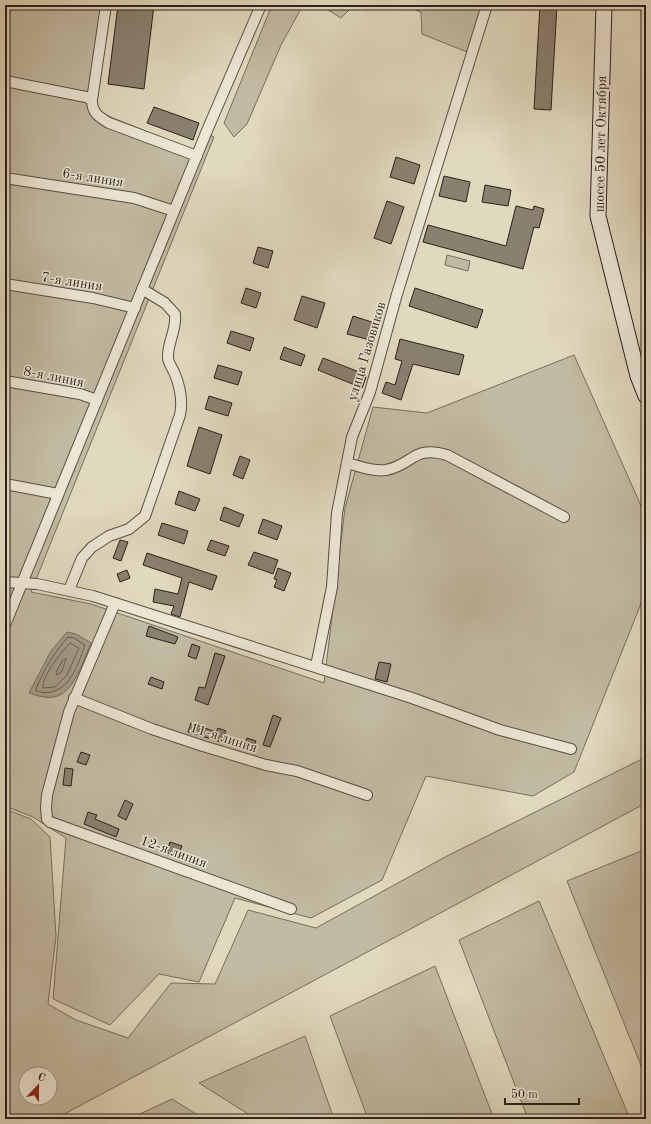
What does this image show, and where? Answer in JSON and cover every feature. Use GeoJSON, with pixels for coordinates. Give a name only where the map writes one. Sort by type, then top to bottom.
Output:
{"type":"FeatureCollection","features":[{"type":"Feature","properties":{"kind":"street"},"geometry":{"type":"LineString","coordinates":[[106,5],[92,100],[94,111],[98,117],[109,123],[197,156]]}},
{"type":"Feature","properties":{"kind":"street"},"geometry":{"type":"LineString","coordinates":[[5,624],[174,211],[261,5]]}},
{"type":"Feature","properties":{"kind":"street","name":"улица Газовиков"},"geometry":{"type":"LineString","coordinates":[[316,666],[332,587],[337,513],[352,437],[370,392],[397,294],[487,5]]}},
{"type":"Feature","properties":{"kind":"street","name":"шоссе 50 лет Октября"},"geometry":{"type":"LineString","coordinates":[[604,5],[598,216],[638,376],[646,396]]}},
{"type":"Feature","properties":{"kind":"street"},"geometry":{"type":"LineString","coordinates":[[5,81],[86,97],[92,100]]}},
{"type":"Feature","properties":{"kind":"street","name":"6-я линия"},"geometry":{"type":"LineString","coordinates":[[5,178],[134,198],[174,211]]}},
{"type":"Feature","properties":{"kind":"street","name":"7-я линия"},"geometry":{"type":"LineString","coordinates":[[5,284],[93,298],[134,308]]}},
{"type":"Feature","properties":{"kind":"street"},"geometry":{"type":"LineString","coordinates":[[69,590],[82,558],[92,547],[109,536],[129,529],[145,516],[180,415],[182,399],[175,374],[168,359],[168,348],[175,331],[175,314],[165,304],[142,289]]}},
{"type":"Feature","properties":{"kind":"street","name":"8-я линия"},"geometry":{"type":"LineString","coordinates":[[5,381],[80,394],[97,400]]}},
{"type":"Feature","properties":{"kind":"street"},"geometry":{"type":"LineString","coordinates":[[346,463],[374,470],[387,470],[426,451],[434,451],[447,455],[564,516]]}},
{"type":"Feature","properties":{"kind":"street"},"geometry":{"type":"LineString","coordinates":[[5,484],[58,494]]}},
{"type":"Feature","properties":{"kind":"street"},"geometry":{"type":"LineString","coordinates":[[5,582],[37,584],[69,590],[115,603],[282,658],[316,666],[412,698],[500,730],[571,749]]}},
{"type":"Feature","properties":{"kind":"street"},"geometry":{"type":"LineString","coordinates":[[74,698],[115,603]]}},
{"type":"Feature","properties":{"kind":"street","name":"11-я линия"},"geometry":{"type":"LineString","coordinates":[[74,698],[203,746],[266,765],[297,771],[367,795]]}},
{"type":"Feature","properties":{"kind":"street","name":"12-я линия"},"geometry":{"type":"LineString","coordinates":[[74,698],[58,750],[47,795],[47,819],[50,822],[292,908]]}},
{"type":"Feature","properties":{"kind":"shaded area"},"geometry":{"type":"Polygon","coordinates":[[[5,5],[112,5],[88,108],[198,152],[206,133],[214,137],[31,592],[91,604],[324,683],[345,508],[373,407],[427,413],[574,355],[646,517],[646,591],[574,772],[533,796],[426,776],[382,880],[311,918],[235,898],[199,982],[159,974],[110,1025],[53,999],[66,838],[33,817],[5,806],[5,5]]]}},
{"type":"Feature","properties":{"kind":"shaded area"},"geometry":{"type":"Polygon","coordinates":[[[272,5],[303,5],[281,45],[247,124],[234,137],[224,123],[272,5]]]}},
{"type":"Feature","properties":{"kind":"shaded area"},"geometry":{"type":"Polygon","coordinates":[[[320,5],[354,5],[341,18],[320,5]]]}},
{"type":"Feature","properties":{"kind":"shaded area"},"geometry":{"type":"Polygon","coordinates":[[[402,5],[483,5],[467,52],[422,34],[421,12],[402,5]]]}},
{"type":"Feature","properties":{"kind":"shaded area"},"geometry":{"type":"Polygon","coordinates":[[[447,255],[470,261],[468,271],[445,265],[447,255]]]}},
{"type":"Feature","properties":{"kind":"shaded area"},"geometry":{"type":"Polygon","coordinates":[[[646,757],[646,803],[55,1119],[5,1119],[5,809],[31,819],[50,837],[56,936],[48,1004],[76,1020],[128,1038],[171,983],[215,984],[248,910],[316,928],[447,856],[646,757]]]}},
{"type":"Feature","properties":{"kind":"shaded area"},"geometry":{"type":"Polygon","coordinates":[[[646,849],[646,1078],[567,881],[646,849]]]}},
{"type":"Feature","properties":{"kind":"shaded area"},"geometry":{"type":"Polygon","coordinates":[[[539,901],[630,1119],[528,1119],[459,940],[539,901]]]}},
{"type":"Feature","properties":{"kind":"shaded area"},"geometry":{"type":"Polygon","coordinates":[[[435,966],[494,1119],[368,1119],[330,1016],[435,966]]]}},
{"type":"Feature","properties":{"kind":"shaded area"},"geometry":{"type":"Polygon","coordinates":[[[305,1036],[334,1119],[256,1119],[199,1083],[305,1036]]]}},
{"type":"Feature","properties":{"kind":"shaded area"},"geometry":{"type":"Polygon","coordinates":[[[172,1099],[204,1119],[129,1119],[172,1099]]]}},
{"type":"Feature","properties":{"kind":"water"},"geometry":{"type":"Polygon","coordinates":[[[67,632],[76,634],[91,643],[83,664],[75,679],[60,695],[44,697],[29,693],[51,651],[67,632]]]}},
{"type":"Feature","properties":{"kind":"building"},"geometry":{"type":"Polygon","coordinates":[[[118,5],[154,5],[144,89],[108,84],[118,5]]]}},
{"type":"Feature","properties":{"kind":"building"},"geometry":{"type":"Polygon","coordinates":[[[540,5],[557,5],[551,110],[534,109],[540,5]]]}},
{"type":"Feature","properties":{"kind":"building"},"geometry":{"type":"Polygon","coordinates":[[[154,107],[199,123],[193,140],[147,123],[154,107]]]}},
{"type":"Feature","properties":{"kind":"building"},"geometry":{"type":"Polygon","coordinates":[[[396,157],[420,165],[414,184],[390,177],[396,157]]]}},
{"type":"Feature","properties":{"kind":"building"},"geometry":{"type":"Polygon","coordinates":[[[444,176],[470,182],[466,202],[439,196],[444,176]]]}},
{"type":"Feature","properties":{"kind":"building"},"geometry":{"type":"Polygon","coordinates":[[[485,185],[511,190],[508,206],[482,202],[485,185]]]}},
{"type":"Feature","properties":{"kind":"building"},"geometry":{"type":"Polygon","coordinates":[[[387,201],[404,207],[391,244],[374,238],[387,201]]]}},
{"type":"Feature","properties":{"kind":"building"},"geometry":{"type":"Polygon","coordinates":[[[516,206],[533,210],[534,206],[544,209],[539,228],[534,227],[523,269],[423,242],[428,225],[506,246],[516,206]]]}},
{"type":"Feature","properties":{"kind":"building"},"geometry":{"type":"Polygon","coordinates":[[[258,247],[273,251],[268,268],[253,263],[258,247]]]}},
{"type":"Feature","properties":{"kind":"building"},"geometry":{"type":"Polygon","coordinates":[[[246,288],[261,293],[256,308],[241,303],[246,288]]]}},
{"type":"Feature","properties":{"kind":"building"},"geometry":{"type":"Polygon","coordinates":[[[415,288],[483,310],[477,328],[409,306],[415,288]]]}},
{"type":"Feature","properties":{"kind":"building"},"geometry":{"type":"Polygon","coordinates":[[[302,296],[325,303],[317,328],[294,320],[302,296]]]}},
{"type":"Feature","properties":{"kind":"building"},"geometry":{"type":"Polygon","coordinates":[[[353,316],[375,323],[370,340],[347,334],[353,316]]]}},
{"type":"Feature","properties":{"kind":"building"},"geometry":{"type":"Polygon","coordinates":[[[231,331],[254,338],[250,351],[227,343],[231,331]]]}},
{"type":"Feature","properties":{"kind":"building"},"geometry":{"type":"Polygon","coordinates":[[[400,339],[464,355],[459,375],[413,364],[401,400],[382,393],[386,382],[395,385],[402,361],[395,359],[400,339]]]}},
{"type":"Feature","properties":{"kind":"building"},"geometry":{"type":"Polygon","coordinates":[[[284,347],[305,355],[301,366],[280,359],[284,347]]]}},
{"type":"Feature","properties":{"kind":"building"},"geometry":{"type":"Polygon","coordinates":[[[323,358],[367,375],[362,388],[318,370],[323,358]]]}},
{"type":"Feature","properties":{"kind":"building"},"geometry":{"type":"Polygon","coordinates":[[[218,365],[242,372],[238,385],[214,378],[218,365]]]}},
{"type":"Feature","properties":{"kind":"building"},"geometry":{"type":"Polygon","coordinates":[[[209,396],[232,403],[228,416],[205,409],[209,396]]]}},
{"type":"Feature","properties":{"kind":"building"},"geometry":{"type":"Polygon","coordinates":[[[199,427],[222,435],[210,474],[187,466],[199,427]]]}},
{"type":"Feature","properties":{"kind":"building"},"geometry":{"type":"Polygon","coordinates":[[[240,456],[250,460],[243,479],[233,475],[240,456]]]}},
{"type":"Feature","properties":{"kind":"building"},"geometry":{"type":"Polygon","coordinates":[[[179,491],[200,499],[195,511],[175,504],[179,491]]]}},
{"type":"Feature","properties":{"kind":"building"},"geometry":{"type":"Polygon","coordinates":[[[224,507],[244,515],[239,527],[220,520],[224,507]]]}},
{"type":"Feature","properties":{"kind":"building"},"geometry":{"type":"Polygon","coordinates":[[[263,519],[282,526],[277,540],[258,533],[263,519]]]}},
{"type":"Feature","properties":{"kind":"building"},"geometry":{"type":"Polygon","coordinates":[[[162,523],[188,531],[184,544],[158,535],[162,523]]]}},
{"type":"Feature","properties":{"kind":"building"},"geometry":{"type":"Polygon","coordinates":[[[120,540],[128,542],[121,561],[113,558],[120,540]]]}},
{"type":"Feature","properties":{"kind":"building"},"geometry":{"type":"Polygon","coordinates":[[[211,540],[229,546],[225,556],[207,550],[211,540]]]}},
{"type":"Feature","properties":{"kind":"building"},"geometry":{"type":"Polygon","coordinates":[[[254,552],[278,560],[273,574],[248,565],[254,552]]]}},
{"type":"Feature","properties":{"kind":"building"},"geometry":{"type":"Polygon","coordinates":[[[147,553],[217,576],[212,590],[189,582],[180,617],[171,614],[174,606],[153,602],[155,589],[178,594],[182,578],[143,565],[147,553]]]}},
{"type":"Feature","properties":{"kind":"building"},"geometry":{"type":"Polygon","coordinates":[[[278,568],[291,573],[284,591],[274,587],[277,580],[274,579],[278,568]]]}},
{"type":"Feature","properties":{"kind":"building"},"geometry":{"type":"Polygon","coordinates":[[[127,570],[130,578],[120,582],[117,574],[127,570]]]}},
{"type":"Feature","properties":{"kind":"building"},"geometry":{"type":"Polygon","coordinates":[[[149,626],[178,637],[175,644],[146,636],[149,626]]]}},
{"type":"Feature","properties":{"kind":"building"},"geometry":{"type":"Polygon","coordinates":[[[192,644],[200,647],[196,659],[188,656],[192,644]]]}},
{"type":"Feature","properties":{"kind":"building"},"geometry":{"type":"Polygon","coordinates":[[[215,653],[225,656],[208,705],[195,700],[199,687],[205,688],[215,653]]]}},
{"type":"Feature","properties":{"kind":"building"},"geometry":{"type":"Polygon","coordinates":[[[379,662],[391,664],[387,682],[375,679],[379,662]]]}},
{"type":"Feature","properties":{"kind":"building"},"geometry":{"type":"Polygon","coordinates":[[[151,677],[164,682],[162,689],[148,684],[151,677]]]}},
{"type":"Feature","properties":{"kind":"building"},"geometry":{"type":"Polygon","coordinates":[[[273,715],[281,718],[270,747],[263,745],[273,715]]]}},
{"type":"Feature","properties":{"kind":"building"},"geometry":{"type":"Polygon","coordinates":[[[191,723],[216,732],[218,728],[226,731],[221,742],[188,732],[191,723]]]}},
{"type":"Feature","properties":{"kind":"building"},"geometry":{"type":"Polygon","coordinates":[[[247,738],[256,741],[252,750],[244,747],[247,738]]]}},
{"type":"Feature","properties":{"kind":"building"},"geometry":{"type":"Polygon","coordinates":[[[81,752],[90,755],[86,765],[77,762],[81,752]]]}},
{"type":"Feature","properties":{"kind":"building"},"geometry":{"type":"Polygon","coordinates":[[[65,768],[73,769],[71,786],[63,785],[65,768]]]}},
{"type":"Feature","properties":{"kind":"building"},"geometry":{"type":"Polygon","coordinates":[[[125,800],[133,804],[126,820],[118,816],[125,800]]]}},
{"type":"Feature","properties":{"kind":"building"},"geometry":{"type":"Polygon","coordinates":[[[88,812],[97,815],[95,819],[119,829],[116,837],[84,824],[88,812]]]}},
{"type":"Feature","properties":{"kind":"building"},"geometry":{"type":"Polygon","coordinates":[[[170,842],[182,846],[178,856],[166,853],[170,842]]]}}]}
